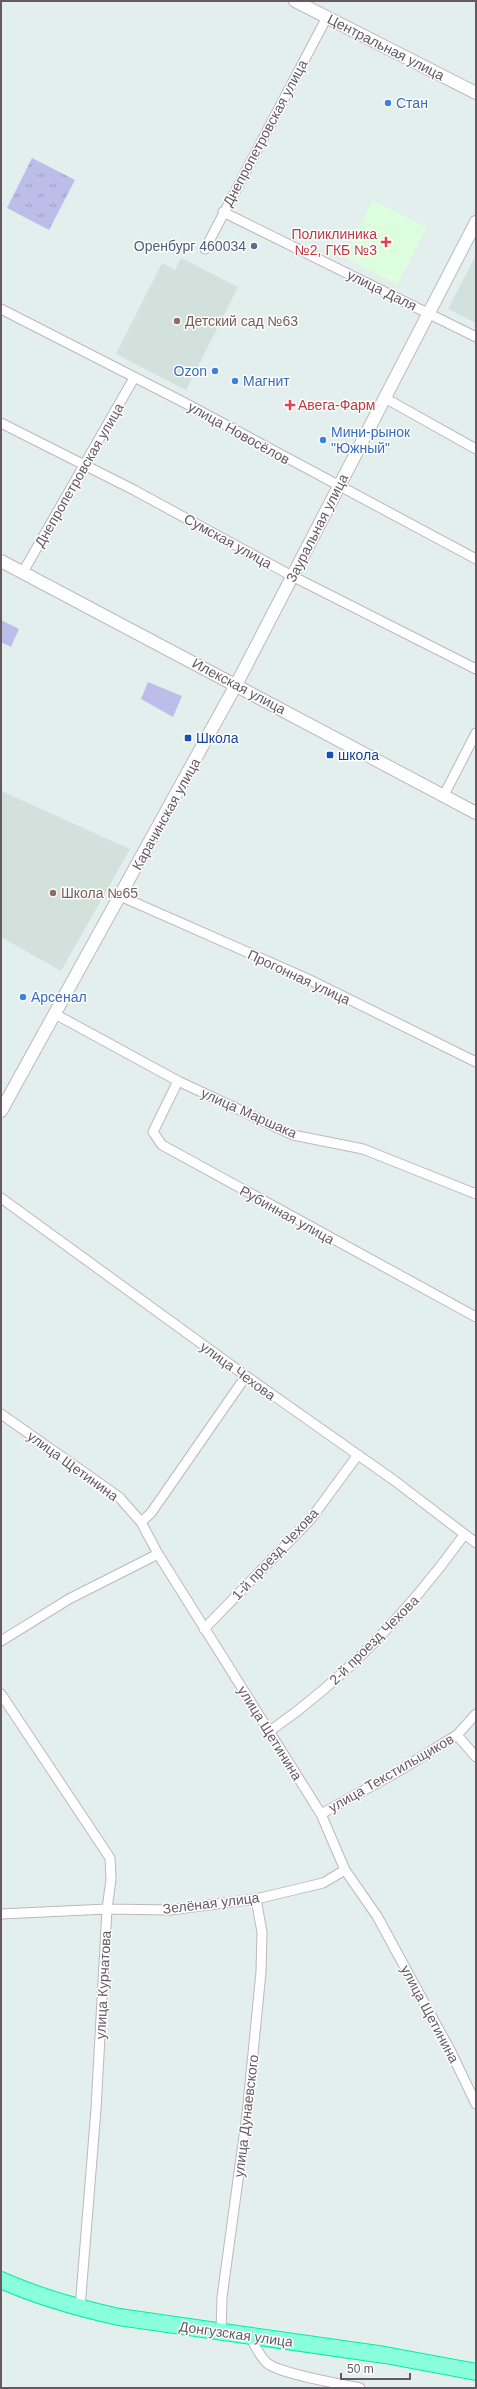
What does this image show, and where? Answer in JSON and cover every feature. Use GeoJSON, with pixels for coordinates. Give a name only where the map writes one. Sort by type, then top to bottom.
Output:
{"type":"FeatureCollection","features":[{"type":"Feature","properties":{"kind":"highway","name":"Донгузская улица"},"geometry":{"type":"LineString","coordinates":[[1,2280],[34,2294],[80,2308],[250,2337],[385,2355],[476,2372]]}},
{"type":"Feature","properties":{"kind":"street","name":"Центральная улица"},"geometry":{"type":"LineString","coordinates":[[295,1],[476,93]]}},
{"type":"Feature","properties":{"kind":"street","name":"Днепропетровская улица"},"geometry":{"type":"LineString","coordinates":[[205,249],[223,212],[327,17]]}},
{"type":"Feature","properties":{"kind":"street","name":"улица Даля"},"geometry":{"type":"LineString","coordinates":[[223,212],[476,337]]}},
{"type":"Feature","properties":{"kind":"street","name":"Зауральная улица"},"geometry":{"type":"LineString","coordinates":[[236,685],[476,222]]}},
{"type":"Feature","properties":{"kind":"street","name":"улица Новосёлов"},"geometry":{"type":"LineString","coordinates":[[1,309],[476,559]]}},
{"type":"Feature","properties":{"kind":"street","name":"Днепропетровская улица"},"geometry":{"type":"LineString","coordinates":[[23,572],[134,378]]}},
{"type":"Feature","properties":{"kind":"street"},"geometry":{"type":"LineString","coordinates":[[384,398],[476,449]]}},
{"type":"Feature","properties":{"kind":"street","name":"Сумская улица"},"geometry":{"type":"LineString","coordinates":[[1,423],[134,490],[292,576],[476,669]]}},
{"type":"Feature","properties":{"kind":"street","name":"Илекская улица"},"geometry":{"type":"LineString","coordinates":[[1,561],[476,813]]}},
{"type":"Feature","properties":{"kind":"street","name":"Карачинская улица"},"geometry":{"type":"LineString","coordinates":[[1,1111],[236,685]]}},
{"type":"Feature","properties":{"kind":"street"},"geometry":{"type":"LineString","coordinates":[[444,795],[476,733]]}},
{"type":"Feature","properties":{"kind":"street","name":"Прогонная улица"},"geometry":{"type":"LineString","coordinates":[[120,896],[308,979],[476,1062]]}},
{"type":"Feature","properties":{"kind":"street","name":"улица Маршака"},"geometry":{"type":"LineString","coordinates":[[55,1014],[178,1081],[294,1134],[363,1149],[476,1194]]}},
{"type":"Feature","properties":{"kind":"street","name":"Рубинная улица"},"geometry":{"type":"LineString","coordinates":[[178,1081],[153,1132],[162,1145],[476,1317]]}},
{"type":"Feature","properties":{"kind":"street","name":"улица Чехова"},"geometry":{"type":"LineString","coordinates":[[1,1198],[356,1456],[394,1481],[476,1543]]}},
{"type":"Feature","properties":{"kind":"street"},"geometry":{"type":"LineString","coordinates":[[141,1522],[151,1512],[246,1376]]}},
{"type":"Feature","properties":{"kind":"street","name":"улица Щетинина"},"geometry":{"type":"LineString","coordinates":[[1,1414],[119,1497],[141,1522],[158,1554],[204,1630],[270,1731],[321,1814],[344,1870],[377,1916],[451,2052],[476,2104]]}},
{"type":"Feature","properties":{"kind":"street","name":"1-й проезд Чехова"},"geometry":{"type":"LineString","coordinates":[[204,1630],[310,1520],[356,1456]]}},
{"type":"Feature","properties":{"kind":"street","name":"2-й проезд Чехова"},"geometry":{"type":"LineString","coordinates":[[270,1731],[332,1684],[391,1625],[435,1576],[464,1535]]}},
{"type":"Feature","properties":{"kind":"street"},"geometry":{"type":"LineString","coordinates":[[1,1641],[5,1634],[69,1599],[158,1554]]}},
{"type":"Feature","properties":{"kind":"street","name":"улица Курчатова"},"geometry":{"type":"LineString","coordinates":[[1,1694],[110,1858],[111,1879],[107,1908],[95,2116],[80,2308]]}},
{"type":"Feature","properties":{"kind":"street","name":"улица Текстильщиков"},"geometry":{"type":"LineString","coordinates":[[321,1814],[397,1772],[457,1735],[476,1714]]}},
{"type":"Feature","properties":{"kind":"street"},"geometry":{"type":"LineString","coordinates":[[457,1735],[476,1757]]}},
{"type":"Feature","properties":{"kind":"street","name":"Зелёная улица"},"geometry":{"type":"LineString","coordinates":[[1,1914],[107,1908],[170,1910],[256,1899],[323,1883],[344,1870]]}},
{"type":"Feature","properties":{"kind":"street","name":"улица Дунаевского"},"geometry":{"type":"LineString","coordinates":[[221,2332],[222,2297],[247,2114],[261,1972],[262,1932],[256,1899]]}},
{"type":"Feature","properties":{"kind":"street"},"geometry":{"type":"LineString","coordinates":[[250,2337],[265,2362],[271,2366],[309,2378],[360,2388]]}},
{"type":"Feature","properties":{"kind":"shaded area","name":"Поликлиника №2, ГКБ №3"},"geometry":{"type":"Polygon","coordinates":[[[373,200],[427,227],[397,285],[344,257],[373,200]]]}},
{"type":"Feature","properties":{"kind":"shaded area"},"geometry":{"type":"Polygon","coordinates":[[[476,255],[476,323],[448,309],[476,255]]]}},
{"type":"Feature","properties":{"kind":"shaded area","name":"Детский сад №63"},"geometry":{"type":"Polygon","coordinates":[[[181,258],[238,287],[186,390],[116,354],[162,263],[175,270],[181,258]]]}},
{"type":"Feature","properties":{"kind":"shaded area","name":"Школа №65"},"geometry":{"type":"Polygon","coordinates":[[[1,791],[130,849],[61,971],[1,937],[1,791]]]}},
{"type":"Feature","properties":{"kind":"green space"},"geometry":{"type":"Polygon","coordinates":[[[32,158],[75,180],[49,230],[7,208],[32,158]]]}},
{"type":"Feature","properties":{"kind":"green space"},"geometry":{"type":"Polygon","coordinates":[[[1,620],[19,629],[11,647],[1,642],[1,620]]]}},
{"type":"Feature","properties":{"kind":"green space"},"geometry":{"type":"Polygon","coordinates":[[[148,682],[182,696],[173,717],[141,699],[148,682]]]}},
{"type":"Feature","properties":{"kind":"place","name":"Стан"},"geometry":{"type":"Point","coordinates":[388,103]}},
{"type":"Feature","properties":{"kind":"place","name":"Поликлиника №2, ГКБ №3"},"geometry":{"type":"Point","coordinates":[386,242]}},
{"type":"Feature","properties":{"kind":"place","name":"Оренбург 460034"},"geometry":{"type":"Point","coordinates":[254,246]}},
{"type":"Feature","properties":{"kind":"place","name":"Детский сад №63"},"geometry":{"type":"Point","coordinates":[177,321]}},
{"type":"Feature","properties":{"kind":"place","name":"Ozon"},"geometry":{"type":"Point","coordinates":[215,371]}},
{"type":"Feature","properties":{"kind":"place","name":"Магнит"},"geometry":{"type":"Point","coordinates":[235,381]}},
{"type":"Feature","properties":{"kind":"place","name":"Авега-Фарм"},"geometry":{"type":"Point","coordinates":[290,405]}},
{"type":"Feature","properties":{"kind":"place","name":"Мини-рынок \"Южный\""},"geometry":{"type":"Point","coordinates":[323,440]}},
{"type":"Feature","properties":{"kind":"place","name":"Школа"},"geometry":{"type":"Point","coordinates":[188,738]}},
{"type":"Feature","properties":{"kind":"place","name":"школа"},"geometry":{"type":"Point","coordinates":[330,755]}},
{"type":"Feature","properties":{"kind":"place","name":"Школа №65"},"geometry":{"type":"Point","coordinates":[53,893]}},
{"type":"Feature","properties":{"kind":"place","name":"Арсенал"},"geometry":{"type":"Point","coordinates":[23,997]}}]}
